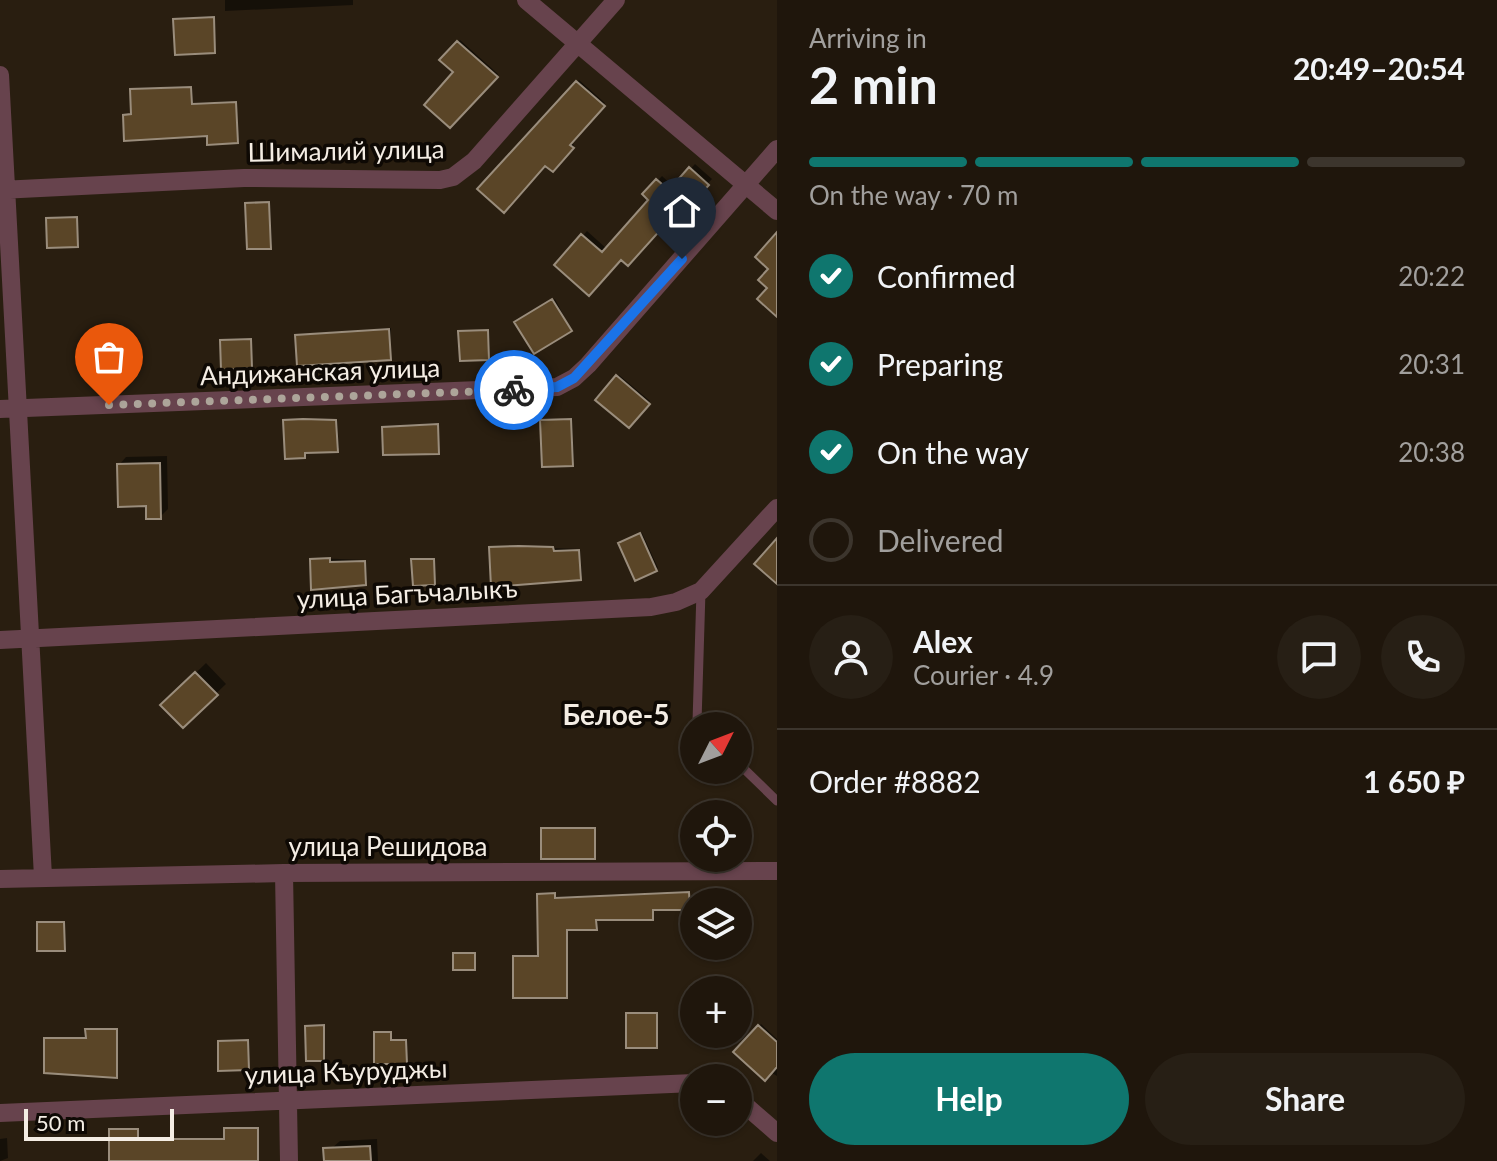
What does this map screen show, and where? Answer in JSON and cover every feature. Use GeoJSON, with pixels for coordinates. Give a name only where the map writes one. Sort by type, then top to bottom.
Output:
{"type":"FeatureCollection","features":[{"type":"Feature","properties":{"kind":"street"},"geometry":{"type":"LineString","coordinates":[[526,0],[777,211]]}},
{"type":"Feature","properties":{"kind":"street","name":"Шималий улица"},"geometry":{"type":"LineString","coordinates":[[3,190],[244,178],[440,180],[453,177],[474,161],[616,0]]}},
{"type":"Feature","properties":{"kind":"street"},"geometry":{"type":"LineString","coordinates":[[0,75],[8,408],[29,639],[43,877]]}},
{"type":"Feature","properties":{"kind":"street","name":"Андижанская улица"},"geometry":{"type":"LineString","coordinates":[[8,408],[557,387],[574,378],[588,365],[777,149]]}},
{"type":"Feature","properties":{"kind":"street","name":"улица Багъчалыкъ"},"geometry":{"type":"LineString","coordinates":[[0,640],[651,607],[676,602],[701,591],[777,508]]}},
{"type":"Feature","properties":{"kind":"street","name":"улица Решидова"},"geometry":{"type":"LineString","coordinates":[[0,879],[284,873],[777,871]]}},
{"type":"Feature","properties":{"kind":"street"},"geometry":{"type":"LineString","coordinates":[[284,873],[289,1161]]}},
{"type":"Feature","properties":{"kind":"street","name":"улица Къуруджы"},"geometry":{"type":"LineString","coordinates":[[0,1113],[680,1084]]}},
{"type":"Feature","properties":{"kind":"street"},"geometry":{"type":"LineString","coordinates":[[752,1111],[777,1133]]}},
{"type":"Feature","properties":{"kind":"lane"},"geometry":{"type":"LineString","coordinates":[[697,712],[701,591]]}},
{"type":"Feature","properties":{"kind":"lane"},"geometry":{"type":"LineString","coordinates":[[752,777],[777,801]]}},
{"type":"Feature","properties":{"kind":"building"},"geometry":{"type":"Polygon","coordinates":[[[214,17],[215,53],[175,55],[173,19],[214,17]]]}},
{"type":"Feature","properties":{"kind":"building"},"geometry":{"type":"Polygon","coordinates":[[[457,41],[498,77],[450,128],[424,105],[453,72],[439,60],[457,41]]]}},
{"type":"Feature","properties":{"kind":"building"},"geometry":{"type":"Polygon","coordinates":[[[576,81],[605,106],[570,145],[574,148],[553,172],[545,166],[504,213],[477,189],[576,81]]]}},
{"type":"Feature","properties":{"kind":"building"},"geometry":{"type":"Polygon","coordinates":[[[191,87],[192,104],[236,102],[238,143],[207,145],[207,136],[124,141],[123,115],[131,114],[130,89],[191,87]]]}},
{"type":"Feature","properties":{"kind":"building"},"geometry":{"type":"Polygon","coordinates":[[[689,167],[709,185],[694,201],[690,197],[628,266],[621,260],[589,296],[554,265],[581,234],[602,252],[648,200],[642,194],[656,179],[669,190],[689,167]]]}},
{"type":"Feature","properties":{"kind":"building"},"geometry":{"type":"Polygon","coordinates":[[[269,202],[271,249],[247,249],[245,203],[269,202]]]}},
{"type":"Feature","properties":{"kind":"building"},"geometry":{"type":"Polygon","coordinates":[[[77,217],[78,247],[47,248],[46,218],[77,217]]]}},
{"type":"Feature","properties":{"kind":"building"},"geometry":{"type":"Polygon","coordinates":[[[777,232],[777,317],[757,299],[767,288],[758,280],[768,269],[755,257],[777,232]]]}},
{"type":"Feature","properties":{"kind":"building"},"geometry":{"type":"Polygon","coordinates":[[[552,299],[572,331],[534,354],[514,322],[552,299]]]}},
{"type":"Feature","properties":{"kind":"building"},"geometry":{"type":"Polygon","coordinates":[[[389,329],[391,360],[297,366],[295,335],[389,329]]]}},
{"type":"Feature","properties":{"kind":"building"},"geometry":{"type":"Polygon","coordinates":[[[488,330],[489,360],[460,361],[458,331],[488,330]]]}},
{"type":"Feature","properties":{"kind":"building"},"geometry":{"type":"Polygon","coordinates":[[[251,339],[252,368],[221,370],[220,340],[251,339]]]}},
{"type":"Feature","properties":{"kind":"building"},"geometry":{"type":"Polygon","coordinates":[[[616,375],[650,404],[629,428],[595,400],[616,375]]]}},
{"type":"Feature","properties":{"kind":"building"},"geometry":{"type":"Polygon","coordinates":[[[571,419],[573,466],[542,467],[540,420],[571,419]]]}},
{"type":"Feature","properties":{"kind":"building"},"geometry":{"type":"Polygon","coordinates":[[[283,420],[336,420],[338,452],[305,453],[305,458],[285,459],[283,420]]]}},
{"type":"Feature","properties":{"kind":"building"},"geometry":{"type":"Polygon","coordinates":[[[438,424],[439,454],[383,455],[382,427],[438,424]]]}},
{"type":"Feature","properties":{"kind":"building"},"geometry":{"type":"Polygon","coordinates":[[[160,463],[161,519],[146,519],[146,506],[118,507],[117,464],[160,463]]]}},
{"type":"Feature","properties":{"kind":"building"},"geometry":{"type":"Polygon","coordinates":[[[640,533],[657,571],[635,581],[618,543],[640,533]]]}},
{"type":"Feature","properties":{"kind":"building"},"geometry":{"type":"Polygon","coordinates":[[[777,538],[777,584],[754,564],[777,538]]]}},
{"type":"Feature","properties":{"kind":"building"},"geometry":{"type":"Polygon","coordinates":[[[489,547],[553,547],[554,551],[579,550],[581,580],[491,587],[489,547]]]}},
{"type":"Feature","properties":{"kind":"building"},"geometry":{"type":"Polygon","coordinates":[[[330,558],[330,562],[365,561],[366,585],[311,590],[310,559],[330,558]]]}},
{"type":"Feature","properties":{"kind":"building"},"geometry":{"type":"Polygon","coordinates":[[[411,559],[434,559],[435,585],[413,586],[411,559]]]}},
{"type":"Feature","properties":{"kind":"building"},"geometry":{"type":"Polygon","coordinates":[[[195,672],[218,695],[183,728],[160,705],[195,672]]]}},
{"type":"Feature","properties":{"kind":"building"},"geometry":{"type":"Polygon","coordinates":[[[541,828],[595,828],[595,859],[541,859],[541,828]]]}},
{"type":"Feature","properties":{"kind":"building"},"geometry":{"type":"Polygon","coordinates":[[[680,892],[680,910],[653,910],[653,920],[596,920],[597,930],[567,930],[567,998],[513,998],[513,956],[538,956],[537,894],[555,893],[555,898],[680,892]]]}},
{"type":"Feature","properties":{"kind":"building"},"geometry":{"type":"Polygon","coordinates":[[[37,922],[64,922],[65,951],[37,951],[37,922]]]}},
{"type":"Feature","properties":{"kind":"building"},"geometry":{"type":"Polygon","coordinates":[[[453,953],[475,953],[475,970],[453,970],[453,953]]]}},
{"type":"Feature","properties":{"kind":"building"},"geometry":{"type":"Polygon","coordinates":[[[626,1013],[657,1013],[657,1048],[626,1048],[626,1013]]]}},
{"type":"Feature","properties":{"kind":"building"},"geometry":{"type":"Polygon","coordinates":[[[324,1025],[324,1061],[306,1061],[305,1026],[324,1025]]]}},
{"type":"Feature","properties":{"kind":"building"},"geometry":{"type":"Polygon","coordinates":[[[758,1025],[777,1042],[777,1067],[765,1081],[752,1069],[752,1064],[746,1064],[733,1052],[737,1048],[752,1048],[752,1031],[758,1025]]]}},
{"type":"Feature","properties":{"kind":"building"},"geometry":{"type":"Polygon","coordinates":[[[85,1029],[117,1029],[117,1078],[44,1073],[44,1038],[86,1038],[85,1029]]]}},
{"type":"Feature","properties":{"kind":"building"},"geometry":{"type":"Polygon","coordinates":[[[374,1032],[391,1032],[391,1040],[406,1040],[407,1064],[374,1064],[374,1032]]]}},
{"type":"Feature","properties":{"kind":"building"},"geometry":{"type":"Polygon","coordinates":[[[248,1040],[249,1070],[218,1071],[218,1041],[248,1040]]]}},
{"type":"Feature","properties":{"kind":"building"},"geometry":{"type":"Polygon","coordinates":[[[224,1128],[258,1128],[258,1161],[109,1161],[109,1129],[138,1129],[138,1139],[224,1139],[224,1128]]]}},
{"type":"Feature","properties":{"kind":"building"},"geometry":{"type":"Polygon","coordinates":[[[370,1146],[371,1161],[324,1161],[323,1148],[370,1146]]]}},
{"type":"Feature","properties":{"kind":"way so far"},"geometry":{"type":"LineString","coordinates":[[109,405],[514,390]]}},
{"type":"Feature","properties":{"kind":"district","name":"Белое-5"},"geometry":{"type":"Point","coordinates":[616,714]}},
{"type":"Feature","properties":{"kind":"route"},"geometry":{"type":"LineString","coordinates":[[514,390],[557,387],[574,378],[682,259]]}}]}
